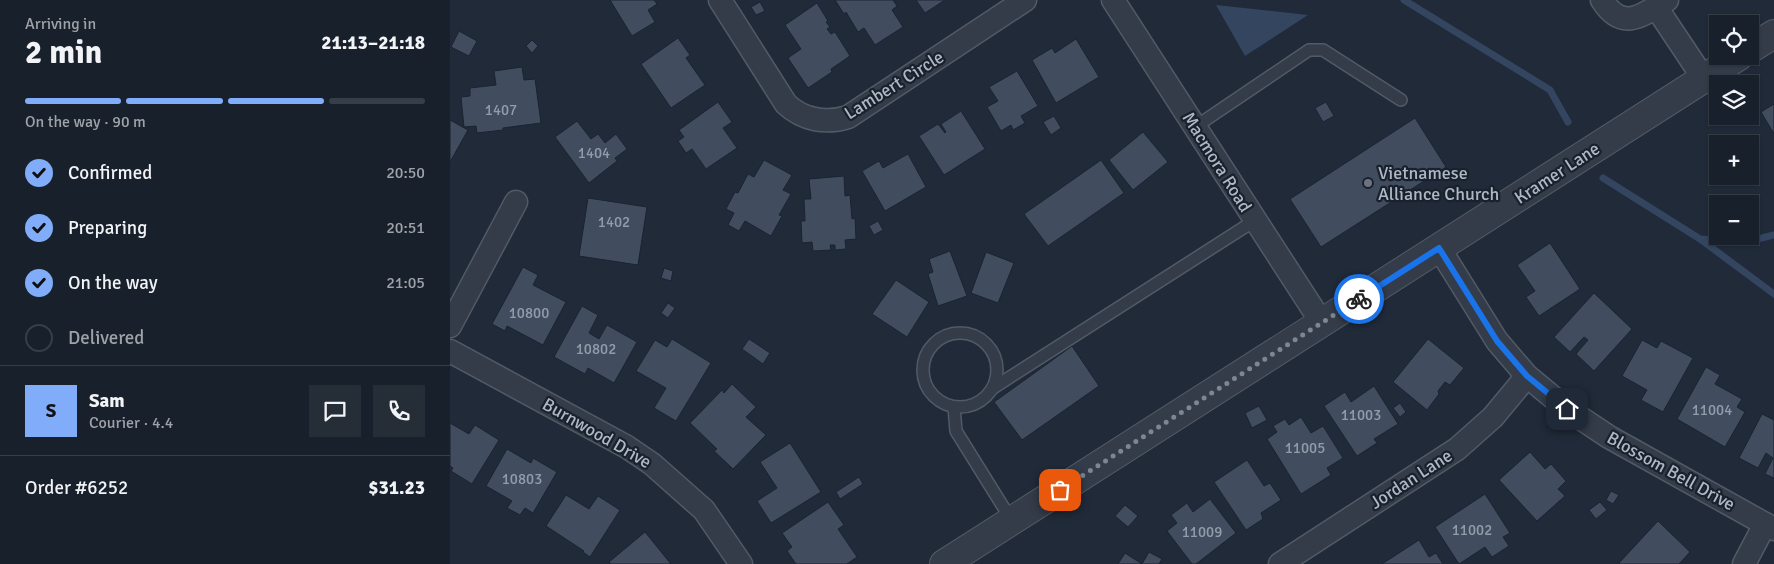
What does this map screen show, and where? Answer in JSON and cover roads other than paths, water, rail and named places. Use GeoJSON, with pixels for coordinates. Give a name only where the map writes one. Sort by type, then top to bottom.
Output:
{"type":"FeatureCollection","features":[{"type":"Feature","properties":{"kind":"street","name":"Lambert Circle"},"geometry":{"type":"LineString","coordinates":[[720,0],[786,104],[793,111],[801,115],[825,121],[848,116],[1025,0]]}},
{"type":"Feature","properties":{"kind":"street","name":"Macmora Road"},"geometry":{"type":"LineString","coordinates":[[1113,0],[1322,324]]}},
{"type":"Feature","properties":{"kind":"street"},"geometry":{"type":"LineString","coordinates":[[1602,0],[1609,12],[1619,17],[1631,18],[1641,16],[1662,4],[1704,79]]}},
{"type":"Feature","properties":{"kind":"street"},"geometry":{"type":"LineString","coordinates":[[1759,43],[1774,34]]}},
{"type":"Feature","properties":{"kind":"street","name":"Kramer Lane"},"geometry":{"type":"LineString","coordinates":[[947,563],[1725,65]]}},
{"type":"Feature","properties":{"kind":"street"},"geometry":{"type":"LineString","coordinates":[[450,326],[516,202]]}},
{"type":"Feature","properties":{"kind":"street","name":"Blossom Bell Drive"},"geometry":{"type":"LineString","coordinates":[[1439,248],[1497,341],[1527,376],[1567,409],[1609,437],[1770,526]]}},
{"type":"Feature","properties":{"kind":"street","name":"Burnwood Drive"},"geometry":{"type":"LineString","coordinates":[[450,351],[627,447],[652,464],[704,510],[741,564]]}},
{"type":"Feature","properties":{"kind":"street","name":"Jordan Lane"},"geometry":{"type":"LineString","coordinates":[[1280,564],[1457,449],[1493,417],[1527,376]]}},
{"type":"Feature","properties":{"kind":"street"},"geometry":{"type":"LineString","coordinates":[[1744,564],[1770,526]]}},
{"type":"Feature","properties":{"kind":"lane"},"geometry":{"type":"LineString","coordinates":[[1194,126],[1309,50],[1323,50],[1401,100]]}},
{"type":"Feature","properties":{"kind":"lane"},"geometry":{"type":"LineString","coordinates":[[993,388],[998,376],[997,363],[993,352],[985,342],[974,335],[962,332],[950,334],[938,340],[924,360],[923,373],[926,385],[933,396],[942,403],[954,408],[973,406],[981,402],[993,388],[1254,221]]}},
{"type":"Feature","properties":{"kind":"lane"},"geometry":{"type":"LineString","coordinates":[[954,408],[956,431],[1012,521]]}},
{"type":"Feature","properties":{"kind":"water"},"geometry":{"type":"Polygon","coordinates":[[[1216,5],[1308,15],[1245,56],[1216,5]]]}},
{"type":"Feature","properties":{"kind":"waterway"},"geometry":{"type":"LineString","coordinates":[[1404,0],[1550,90],[1568,122]]}},
{"type":"Feature","properties":{"kind":"waterway"},"geometry":{"type":"LineString","coordinates":[[1603,178],[1700,239],[1746,242],[1774,235]]}},
{"type":"Feature","properties":{"kind":"waterway"},"geometry":{"type":"LineString","coordinates":[[1700,239],[1774,294]]}},
{"type":"Feature","properties":{"kind":"place","name":"Vietnamese Alliance Church"},"geometry":{"type":"Point","coordinates":[1368,183]}}]}
